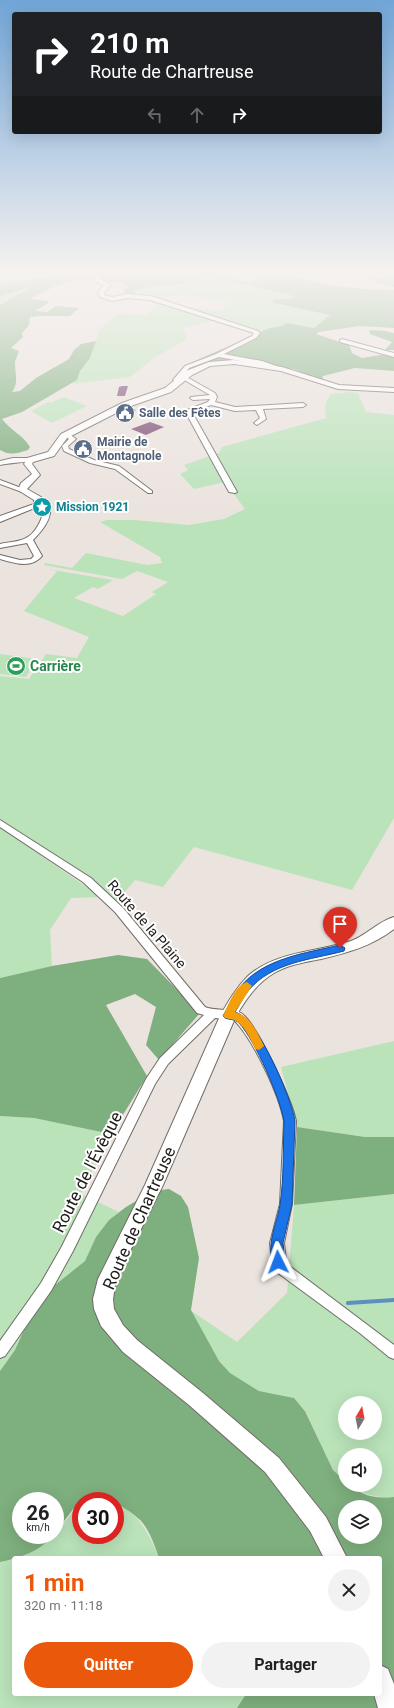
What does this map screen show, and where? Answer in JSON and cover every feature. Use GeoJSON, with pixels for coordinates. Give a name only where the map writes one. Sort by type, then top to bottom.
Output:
{"type":"FeatureCollection","features":[{"type":"Feature","properties":{"kind":"main road","name":"Route de Chartreuse"},"geometry":{"type":"LineString","coordinates":[[335,1556],[318,1524],[272,1465],[196,1399],[130,1346],[108,1320],[104,1309],[103,1299],[107,1279],[125,1240],[154,1185],[228,1016],[244,989],[260,973],[292,959],[357,944],[375,936],[394,922]]}},
{"type":"Feature","properties":{"kind":"main road"},"geometry":{"type":"LineString","coordinates":[[382,1683],[390,1708]]}},
{"type":"Feature","properties":{"kind":"street"},"geometry":{"type":"LineString","coordinates":[[173,387],[175,381],[187,367],[224,353]]}},
{"type":"Feature","properties":{"kind":"street"},"geometry":{"type":"LineString","coordinates":[[218,356],[262,363],[282,369]]}},
{"type":"Feature","properties":{"kind":"street"},"geometry":{"type":"LineString","coordinates":[[0,464],[13,460],[30,460],[51,454],[60,440],[68,434],[126,406],[173,387],[194,369],[221,362],[294,371],[338,387],[394,390]]}},
{"type":"Feature","properties":{"kind":"street"},"geometry":{"type":"LineString","coordinates":[[183,377],[213,394],[213,400]]}},
{"type":"Feature","properties":{"kind":"street"},"geometry":{"type":"LineString","coordinates":[[193,398],[213,400],[230,409],[303,405]]}},
{"type":"Feature","properties":{"kind":"street"},"geometry":{"type":"LineString","coordinates":[[213,400],[189,411],[189,413],[233,492]]}},
{"type":"Feature","properties":{"kind":"street"},"geometry":{"type":"LineString","coordinates":[[258,423],[263,419],[259,408]]}},
{"type":"Feature","properties":{"kind":"street"},"geometry":{"type":"LineString","coordinates":[[68,434],[73,439],[65,446],[66,450],[92,462],[116,467],[150,492]]}},
{"type":"Feature","properties":{"kind":"street"},"geometry":{"type":"LineString","coordinates":[[22,490],[24,485],[36,475],[28,464],[30,460]]}},
{"type":"Feature","properties":{"kind":"street"},"geometry":{"type":"LineString","coordinates":[[0,482],[22,490],[35,497],[39,503],[46,507],[46,516],[29,540],[0,546]]}},
{"type":"Feature","properties":{"kind":"street"},"geometry":{"type":"LineString","coordinates":[[0,519],[35,507],[39,503]]}},
{"type":"Feature","properties":{"kind":"street"},"geometry":{"type":"LineString","coordinates":[[0,557],[12,561],[31,562],[38,556],[29,540]]}},
{"type":"Feature","properties":{"kind":"street","name":"Route de la Plaine"},"geometry":{"type":"LineString","coordinates":[[0,823],[87,880],[98,890],[119,910],[201,1010],[212,1014],[237,1016],[254,1035],[280,1090],[288,1110],[290,1121],[286,1204],[277,1243],[278,1262],[283,1269],[366,1330],[394,1353]]}},
{"type":"Feature","properties":{"kind":"street","name":"Route de l'Évêque"},"geometry":{"type":"LineString","coordinates":[[0,1352],[46,1287],[70,1244],[155,1073],[164,1061],[212,1014]]}},
{"type":"Feature","properties":{"kind":"green space"},"geometry":{"type":"Polygon","coordinates":[[[0,353],[18,353],[15,360],[16,382],[12,392],[20,391],[36,378],[69,359],[72,353],[92,353],[90,358],[80,371],[77,380],[22,412],[2,419],[24,439],[30,447],[28,450],[11,453],[0,450],[0,353]]]}},
{"type":"Feature","properties":{"kind":"green space"},"geometry":{"type":"Polygon","coordinates":[[[92,353],[163,353],[130,377],[72,384],[77,380],[80,371],[90,358],[92,353]]]}},
{"type":"Feature","properties":{"kind":"green space"},"geometry":{"type":"Polygon","coordinates":[[[213,353],[352,353],[362,358],[380,355],[394,356],[394,371],[355,368],[323,376],[322,380],[294,369],[232,361],[189,367],[197,360],[213,353]]]}},
{"type":"Feature","properties":{"kind":"green space"},"geometry":{"type":"Polygon","coordinates":[[[351,392],[358,393],[366,412],[394,415],[394,818],[352,890],[194,847],[163,887],[135,880],[117,901],[90,878],[0,819],[0,676],[29,679],[46,654],[77,658],[89,637],[24,611],[57,571],[41,568],[113,580],[98,589],[93,587],[74,598],[123,616],[156,594],[152,592],[168,582],[137,571],[122,579],[44,565],[45,563],[72,568],[86,553],[147,565],[162,563],[160,557],[100,522],[107,520],[134,520],[189,525],[224,519],[245,509],[225,482],[194,489],[180,474],[188,470],[184,465],[219,453],[222,447],[326,418],[325,406],[330,394],[351,392]]]}},
{"type":"Feature","properties":{"kind":"green space"},"geometry":{"type":"Polygon","coordinates":[[[64,397],[87,406],[52,423],[31,411],[48,402],[50,403],[64,397]]]}},
{"type":"Feature","properties":{"kind":"green space","name":"Carrière"},"geometry":{"type":"Polygon","coordinates":[[[0,654],[37,659],[26,677],[0,674],[0,654]]]}},
{"type":"Feature","properties":{"kind":"green space"},"geometry":{"type":"Polygon","coordinates":[[[0,827],[101,897],[71,898],[50,930],[52,966],[0,978],[0,827]]]}},
{"type":"Feature","properties":{"kind":"green space"},"geometry":{"type":"Polygon","coordinates":[[[118,955],[147,959],[200,1013],[159,1060],[146,1045],[156,1007],[135,994],[106,1005],[147,1076],[111,1134],[34,1118],[0,1116],[0,978],[52,966],[118,955]]]}},
{"type":"Feature","properties":{"kind":"green space"},"geometry":{"type":"Polygon","coordinates":[[[394,1041],[394,1137],[365,1137],[297,1127],[281,1067],[394,1041]]]}},
{"type":"Feature","properties":{"kind":"green space"},"geometry":{"type":"Polygon","coordinates":[[[0,1116],[34,1118],[111,1134],[81,1194],[119,1212],[109,1220],[96,1237],[85,1261],[55,1285],[27,1323],[15,1350],[0,1371],[0,1116]]]}},
{"type":"Feature","properties":{"kind":"green space"},"geometry":{"type":"Polygon","coordinates":[[[297,1127],[365,1137],[394,1137],[394,1194],[294,1205],[297,1127]]]}},
{"type":"Feature","properties":{"kind":"green space"},"geometry":{"type":"Polygon","coordinates":[[[169,1189],[181,1196],[188,1207],[199,1258],[191,1310],[219,1361],[230,1373],[259,1391],[294,1398],[305,1411],[333,1470],[338,1475],[338,1492],[360,1492],[374,1497],[394,1497],[394,1708],[237,1708],[245,1696],[382,1696],[382,1556],[158,1556],[154,1544],[142,1522],[124,1508],[124,1492],[72,1492],[72,1511],[64,1521],[64,1492],[12,1492],[12,1544],[44,1544],[36,1550],[22,1556],[12,1556],[12,1559],[0,1562],[0,1371],[15,1350],[27,1323],[45,1297],[55,1285],[85,1261],[96,1237],[109,1220],[126,1207],[153,1191],[169,1189]]]}},
{"type":"Feature","properties":{"kind":"green space"},"geometry":{"type":"Polygon","coordinates":[[[394,1194],[394,1497],[382,1497],[364,1492],[382,1492],[382,1448],[338,1448],[338,1475],[333,1470],[305,1410],[294,1398],[259,1391],[230,1373],[219,1361],[190,1310],[237,1342],[287,1293],[294,1205],[394,1194]]]}},
{"type":"Feature","properties":{"kind":"green space"},"geometry":{"type":"Polygon","coordinates":[[[124,1508],[131,1512],[143,1526],[152,1541],[158,1556],[23,1556],[43,1544],[64,1544],[64,1523],[72,1513],[72,1544],[124,1544],[124,1508]]]}},
{"type":"Feature","properties":{"kind":"green space"},"geometry":{"type":"Polygon","coordinates":[[[12,1559],[12,1696],[245,1696],[237,1708],[0,1708],[0,1562],[12,1559]]]}},
{"type":"Feature","properties":{"kind":"building"},"geometry":{"type":"Polygon","coordinates":[[[128,386],[125,396],[117,396],[119,387],[128,386]]]}},
{"type":"Feature","properties":{"kind":"building","name":"Salle des Fêtes"},"geometry":{"type":"Polygon","coordinates":[[[129,408],[136,410],[127,417],[117,414],[129,408]]]}},
{"type":"Feature","properties":{"kind":"building"},"geometry":{"type":"Polygon","coordinates":[[[150,422],[164,427],[146,435],[131,429],[150,422]]]}},
{"type":"Feature","properties":{"kind":"waterway"},"geometry":{"type":"LineString","coordinates":[[348,1303],[394,1300]]}},
{"type":"Feature","properties":{"kind":"slow traffic"},"geometry":{"type":"LineString","coordinates":[[247,986],[237,999],[228,1016],[237,1016],[242,1020],[254,1035],[259,1046]]}},
{"type":"Feature","properties":{"kind":"place","name":"Salle des Fêtes"},"geometry":{"type":"Point","coordinates":[125,413]}},
{"type":"Feature","properties":{"kind":"place","name":"Mairie de Montagnole"},"geometry":{"type":"Point","coordinates":[83,449]}},
{"type":"Feature","properties":{"kind":"place","name":"Mission 1921"},"geometry":{"type":"Point","coordinates":[42,507]}},
{"type":"Feature","properties":{"kind":"place","name":"Carrière"},"geometry":{"type":"Point","coordinates":[16,666]}},
{"type":"Feature","properties":{"kind":"route"},"geometry":{"type":"LineString","coordinates":[[278,1262],[277,1243],[286,1204],[288,1174],[290,1121],[288,1110],[254,1035],[237,1016],[228,1016],[244,989],[260,973],[292,959],[340,948]]}}]}
